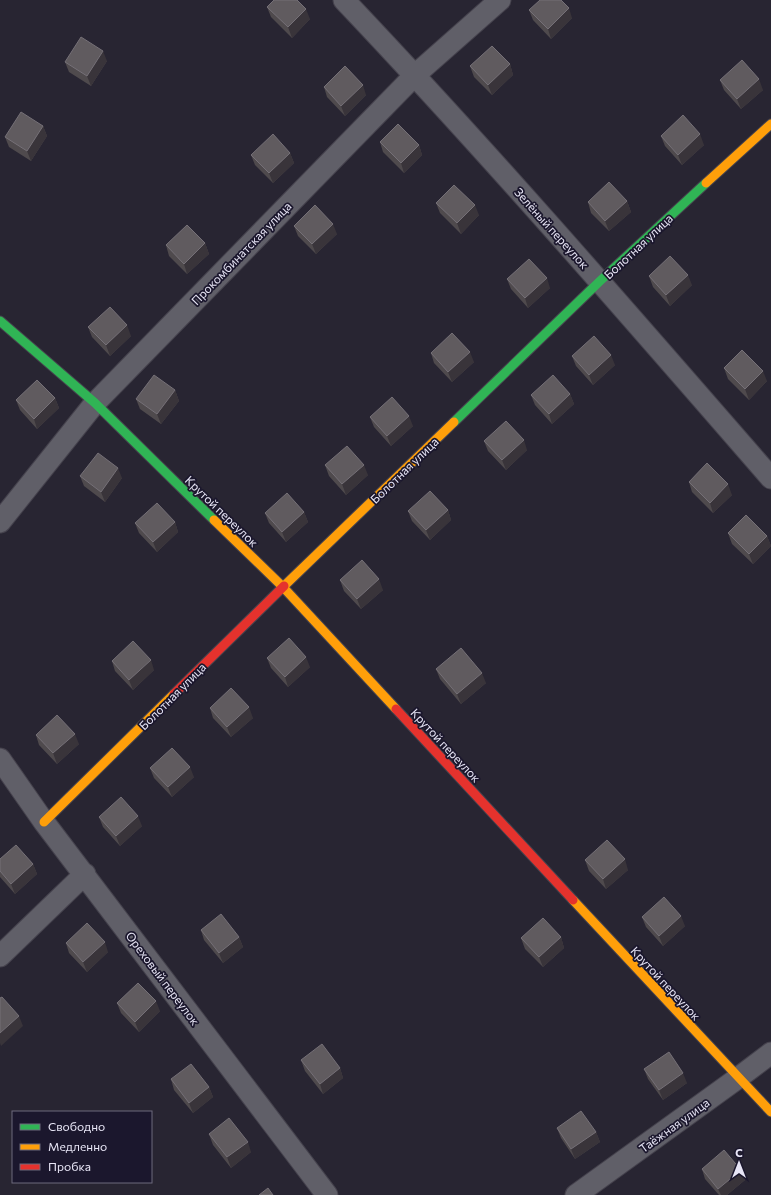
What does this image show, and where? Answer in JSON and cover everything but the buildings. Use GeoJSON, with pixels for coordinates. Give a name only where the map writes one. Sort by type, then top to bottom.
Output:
{"type":"FeatureCollection","features":[{"type":"Feature","properties":{"kind":"street","name":"Зелёный переулок"},"geometry":{"type":"LineString","coordinates":[[344,0],[415,75],[600,281],[771,478]]}},
{"type":"Feature","properties":{"kind":"street","name":"Прокомбинатская улица"},"geometry":{"type":"LineString","coordinates":[[0,522],[95,403],[415,75],[500,0]]}},
{"type":"Feature","properties":{"kind":"street","name":"Болотная улица"},"geometry":{"type":"LineString","coordinates":[[44,822],[283,587],[600,281],[771,124]]}},
{"type":"Feature","properties":{"kind":"street","name":"Крутой переулок"},"geometry":{"type":"LineString","coordinates":[[0,321],[95,403],[283,587],[771,1112]]}},
{"type":"Feature","properties":{"kind":"street","name":"Ореховый переулок"},"geometry":{"type":"LineString","coordinates":[[0,759],[44,822],[85,874],[327,1195]]}},
{"type":"Feature","properties":{"kind":"street"},"geometry":{"type":"LineString","coordinates":[[0,956],[85,874]]}},
{"type":"Feature","properties":{"kind":"street","name":"Таёжная улица"},"geometry":{"type":"LineString","coordinates":[[576,1195],[771,1053]]}},
{"type":"Feature","properties":{"kind":"traffic: fast"},"geometry":{"type":"LineString","coordinates":[[454,422],[600,281],[706,183]]}},
{"type":"Feature","properties":{"kind":"traffic: fast"},"geometry":{"type":"LineString","coordinates":[[0,321],[95,403],[214,520]]}},
{"type":"Feature","properties":{"kind":"traffic: slow"},"geometry":{"type":"LineString","coordinates":[[706,183],[771,124]]}},
{"type":"Feature","properties":{"kind":"traffic: slow"},"geometry":{"type":"LineString","coordinates":[[284,586],[454,422]]}},
{"type":"Feature","properties":{"kind":"traffic: slow"},"geometry":{"type":"LineString","coordinates":[[214,520],[283,587],[396,709]]}},
{"type":"Feature","properties":{"kind":"traffic: slow"},"geometry":{"type":"LineString","coordinates":[[44,822],[174,694]]}},
{"type":"Feature","properties":{"kind":"traffic: slow"},"geometry":{"type":"LineString","coordinates":[[573,900],[771,1112]]}},
{"type":"Feature","properties":{"kind":"traffic: jam"},"geometry":{"type":"LineString","coordinates":[[174,694],[284,586]]}},
{"type":"Feature","properties":{"kind":"traffic: jam"},"geometry":{"type":"LineString","coordinates":[[396,709],[573,900]]}}]}
